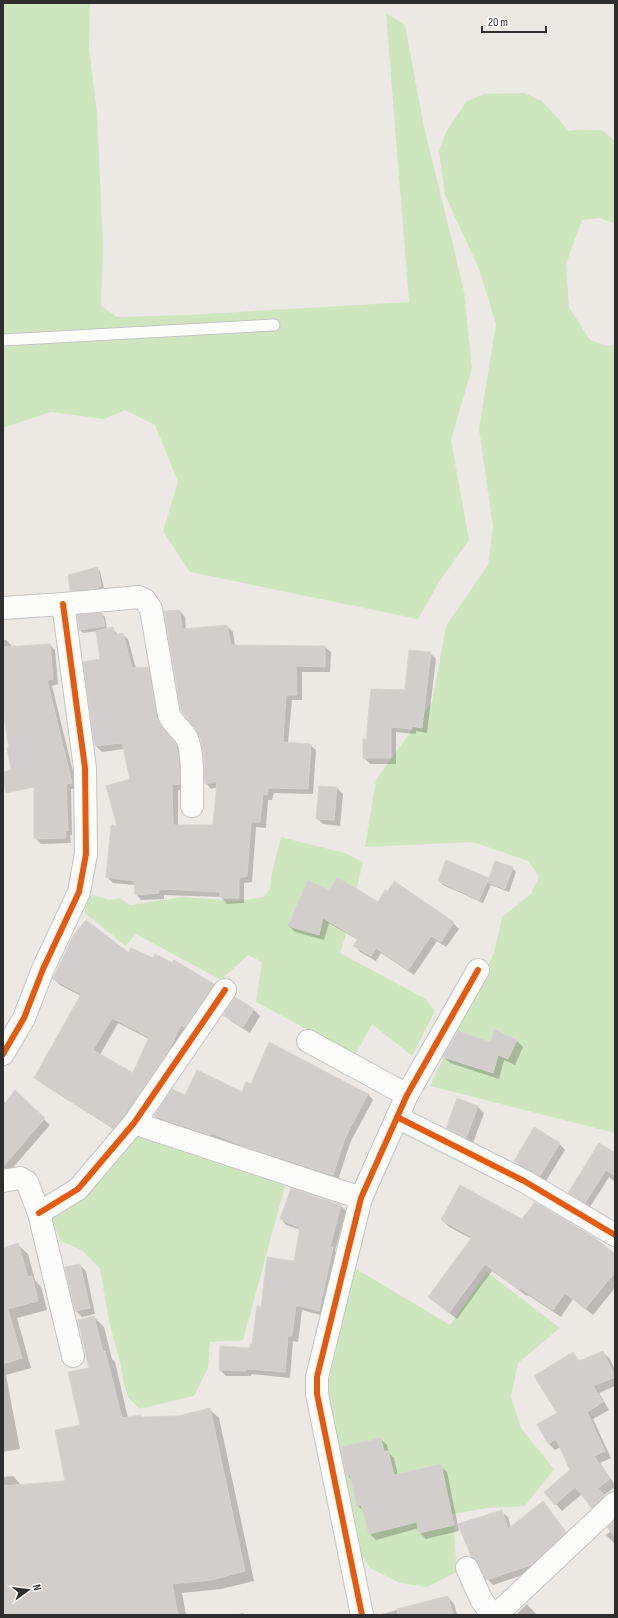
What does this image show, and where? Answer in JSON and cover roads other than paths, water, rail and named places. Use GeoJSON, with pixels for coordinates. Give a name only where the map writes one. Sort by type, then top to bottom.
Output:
{"type":"FeatureCollection","features":[{"type":"Feature","properties":{"kind":"street"},"geometry":{"type":"LineString","coordinates":[[3,608],[139,597],[146,600],[151,609],[169,715],[174,724],[187,737],[191,747],[192,806]]}},
{"type":"Feature","properties":{"kind":"street"},"geometry":{"type":"LineString","coordinates":[[3,1054],[24,1018],[43,968],[79,892],[86,854],[85,768],[63,604]]}},
{"type":"Feature","properties":{"kind":"street"},"geometry":{"type":"LineString","coordinates":[[362,1615],[317,1394],[317,1377],[361,1198],[407,1095],[478,970]]}},
{"type":"Feature","properties":{"kind":"street"},"geometry":{"type":"LineString","coordinates":[[39,1212],[78,1189],[134,1123],[225,990]]}},
{"type":"Feature","properties":{"kind":"street"},"geometry":{"type":"LineString","coordinates":[[308,1041],[407,1095]]}},
{"type":"Feature","properties":{"kind":"street"},"geometry":{"type":"LineString","coordinates":[[397,1118],[524,1181],[615,1235]]}},
{"type":"Feature","properties":{"kind":"street"},"geometry":{"type":"LineString","coordinates":[[134,1123],[361,1198]]}},
{"type":"Feature","properties":{"kind":"street"},"geometry":{"type":"LineString","coordinates":[[12,1179],[27,1182],[39,1212],[74,1356]]}},
{"type":"Feature","properties":{"kind":"street"},"geometry":{"type":"LineString","coordinates":[[496,1615],[615,1503]]}},
{"type":"Feature","properties":{"kind":"street"},"geometry":{"type":"LineString","coordinates":[[467,1568],[478,1594],[492,1615]]}},
{"type":"Feature","properties":{"kind":"lane"},"geometry":{"type":"LineString","coordinates":[[3,340],[274,325]]}}]}
